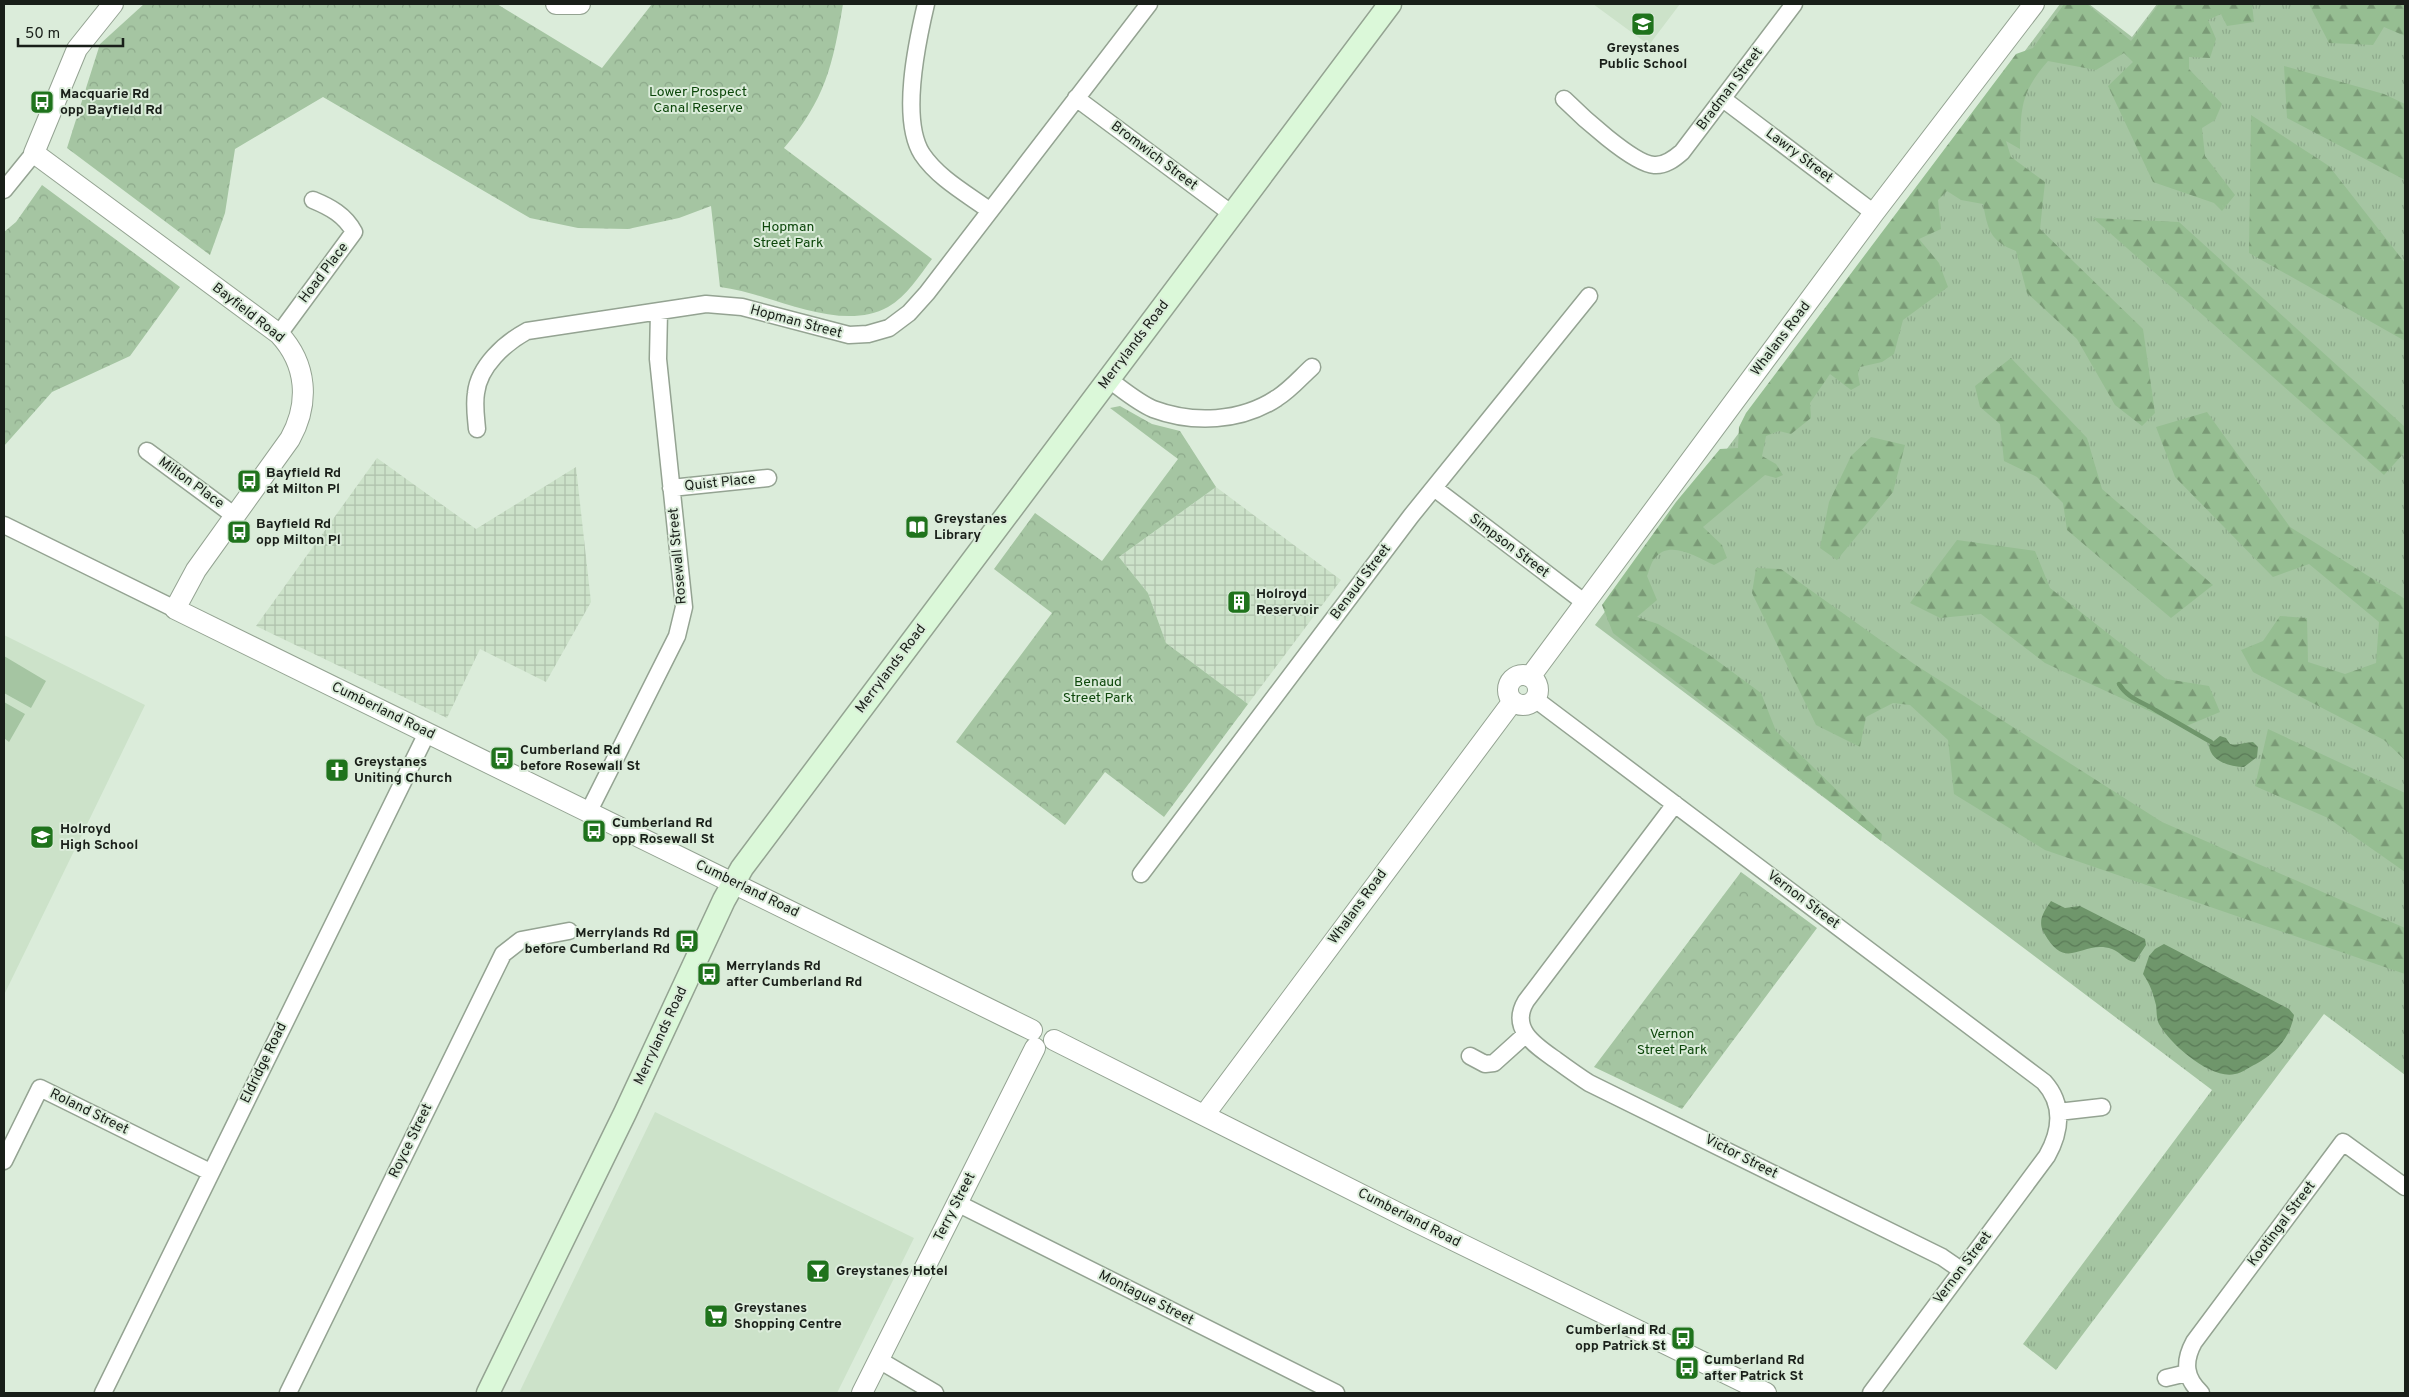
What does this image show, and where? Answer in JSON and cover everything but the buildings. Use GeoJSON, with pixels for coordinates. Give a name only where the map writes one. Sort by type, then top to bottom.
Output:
{"type":"FeatureCollection","features":[{"type":"Feature","properties":{"kind":"main road","name":"Merrylands Road"},"geometry":{"type":"LineString","coordinates":[[488,1393],[620,1122],[733,883],[745,864],[1390,4]]}},
{"type":"Feature","properties":{"kind":"street"},"geometry":{"type":"LineString","coordinates":[[4,190],[34,153],[77,49],[113,4]]}},
{"type":"Feature","properties":{"kind":"street"},"geometry":{"type":"LineString","coordinates":[[556,4],[580,4]]}},
{"type":"Feature","properties":{"kind":"street"},"geometry":{"type":"LineString","coordinates":[[926,4],[916,45],[912,91],[914,128],[922,153],[947,179],[989,210]]}},
{"type":"Feature","properties":{"kind":"street","name":"Hopman Street"},"geometry":{"type":"LineString","coordinates":[[477,429],[475,404],[478,383],[489,363],[512,340],[527,331],[706,304],[742,307],[849,335],[868,334],[890,328],[909,313],[927,293],[1149,4]]}},
{"type":"Feature","properties":{"kind":"street","name":"Bradman Street"},"geometry":{"type":"LineString","coordinates":[[1564,99],[1587,121],[1640,161],[1659,170],[1682,152],[1794,4]]}},
{"type":"Feature","properties":{"kind":"street","name":"Whalans Road"},"geometry":{"type":"LineString","coordinates":[[1530,677],[1874,214],[2034,4]]}},
{"type":"Feature","properties":{"kind":"street","name":"Bromwich Street"},"geometry":{"type":"LineString","coordinates":[[1076,98],[1232,214]]}},
{"type":"Feature","properties":{"kind":"street","name":"Lawry Street"},"geometry":{"type":"LineString","coordinates":[[1723,99],[1874,214]]}},
{"type":"Feature","properties":{"kind":"street","name":"Bayfield Road"},"geometry":{"type":"LineString","coordinates":[[34,153],[279,334],[293,352],[301,373],[303,396],[300,417],[290,438],[188,582],[175,609]]}},
{"type":"Feature","properties":{"kind":"street","name":"Hoad Place"},"geometry":{"type":"LineString","coordinates":[[279,334],[354,232],[346,219],[333,209],[313,200]]}},
{"type":"Feature","properties":{"kind":"street","name":"Benaud Street"},"geometry":{"type":"LineString","coordinates":[[1141,874],[1262,712],[1434,488],[1589,296]]}},
{"type":"Feature","properties":{"kind":"street","name":"Rosewall Street"},"geometry":{"type":"LineString","coordinates":[[589,811],[677,636],[684,607],[684,590],[658,359],[659,310]]}},
{"type":"Feature","properties":{"kind":"street"},"geometry":{"type":"LineString","coordinates":[[1108,379],[1151,408],[1176,416],[1218,418],[1257,409],[1278,397],[1312,368]]}},
{"type":"Feature","properties":{"kind":"street","name":"Milton Place"},"geometry":{"type":"LineString","coordinates":[[147,451],[235,516]]}},
{"type":"Feature","properties":{"kind":"street","name":"Quist Place"},"geometry":{"type":"LineString","coordinates":[[672,488],[768,478]]}},
{"type":"Feature","properties":{"kind":"street","name":"Simpson Street"},"geometry":{"type":"LineString","coordinates":[[1434,488],[1584,602]]}},
{"type":"Feature","properties":{"kind":"street","name":"Cumberland Road"},"geometry":{"type":"LineString","coordinates":[[4,525],[733,883],[847,937],[1034,1039],[1046,1049],[1054,1040],[1205,1114],[1415,1221],[1766,1393]]}},
{"type":"Feature","properties":{"kind":"street"},"geometry":{"type":"LineString","coordinates":[[1518,676],[1530,677],[1538,688],[1535,699],[1524,705],[1513,701],[1508,692],[1510,682],[1518,676]]}},
{"type":"Feature","properties":{"kind":"street","name":"Vernon Street"},"geometry":{"type":"LineString","coordinates":[[1535,699],[2044,1082],[2053,1095],[2058,1112],[2057,1135],[2047,1156],[1871,1393]]}},
{"type":"Feature","properties":{"kind":"street","name":"Whalans Road"},"geometry":{"type":"LineString","coordinates":[[1205,1114],[1513,701]]}},
{"type":"Feature","properties":{"kind":"street","name":"Eldridge Road"},"geometry":{"type":"LineString","coordinates":[[103,1393],[427,733]]}},
{"type":"Feature","properties":{"kind":"street"},"geometry":{"type":"LineString","coordinates":[[1470,1056],[1487,1064],[1494,1063],[1525,1035],[1520,1018],[1526,1002],[1675,804]]}},
{"type":"Feature","properties":{"kind":"street","name":"Royce Street"},"geometry":{"type":"LineString","coordinates":[[288,1393],[503,954],[515,943],[528,937],[569,930]]}},
{"type":"Feature","properties":{"kind":"street","name":"Victor Street"},"geometry":{"type":"LineString","coordinates":[[1525,1035],[1537,1046],[1589,1083],[1942,1257],[1961,1270]]}},
{"type":"Feature","properties":{"kind":"street","name":"Terry Street"},"geometry":{"type":"LineString","coordinates":[[862,1393],[957,1203],[1034,1039]]}},
{"type":"Feature","properties":{"kind":"street","name":"Roland Street"},"geometry":{"type":"LineString","coordinates":[[4,1160],[40,1088],[210,1172]]}},
{"type":"Feature","properties":{"kind":"street"},"geometry":{"type":"LineString","coordinates":[[2058,1112],[2102,1107]]}},
{"type":"Feature","properties":{"kind":"street","name":"Kootingal Street"},"geometry":{"type":"LineString","coordinates":[[2187,1373],[2188,1356],[2194,1342],[2343,1142],[2405,1187]]}},
{"type":"Feature","properties":{"kind":"street","name":"Montague Street"},"geometry":{"type":"LineString","coordinates":[[957,1203],[1336,1393]]}},
{"type":"Feature","properties":{"kind":"street"},"geometry":{"type":"LineString","coordinates":[[879,1360],[936,1393]]}},
{"type":"Feature","properties":{"kind":"street"},"geometry":{"type":"LineString","coordinates":[[2166,1378],[2187,1373],[2191,1382],[2201,1393]]}},
{"type":"Feature","properties":{"kind":"shaded area","name":"Greystanes Public School"},"geometry":{"type":"Polygon","coordinates":[[[1593,4],[1680,4],[1649,45],[1593,4]]]}},
{"type":"Feature","properties":{"kind":"shaded area"},"geometry":{"type":"Polygon","coordinates":[[[377,458],[476,529],[576,467],[591,602],[546,682],[480,649],[447,718],[256,626],[377,458]]]}},
{"type":"Feature","properties":{"kind":"shaded area"},"geometry":{"type":"Polygon","coordinates":[[[1216,487],[1341,580],[1248,704],[1166,643],[1148,593],[1119,557],[1216,487]]]}},
{"type":"Feature","properties":{"kind":"shaded area","name":"Holroyd High School"},"geometry":{"type":"Polygon","coordinates":[[[4,635],[145,705],[4,995],[4,635]]]}},
{"type":"Feature","properties":{"kind":"shaded area","name":"Greystanes Shopping Centre"},"geometry":{"type":"Polygon","coordinates":[[[655,1112],[914,1238],[837,1393],[519,1393],[655,1112]]]}},
{"type":"Feature","properties":{"kind":"green space","name":"Lower Prospect Canal Reserve"},"geometry":{"type":"Polygon","coordinates":[[[144,4],[497,4],[602,68],[652,4],[843,4],[831,64],[825,81],[809,114],[784,148],[932,259],[901,297],[888,307],[869,314],[848,316],[827,314],[720,287],[711,206],[679,218],[628,229],[578,228],[530,218],[323,97],[235,149],[225,213],[210,255],[67,148],[100,44],[144,4]]]}},
{"type":"Feature","properties":{"kind":"green space"},"geometry":{"type":"Polygon","coordinates":[[[2060,4],[2089,4],[2132,37],[2157,4],[2405,4],[2405,1075],[2324,1014],[2056,1370],[2023,1344],[2212,1090],[1595,625],[2060,4]]]}},
{"type":"Feature","properties":{"kind":"green space"},"geometry":{"type":"Polygon","coordinates":[[[2064,4],[2087,4],[2131,41],[2159,4],[2252,4],[2254,22],[2227,26],[2221,14],[2208,20],[2216,39],[2210,58],[2189,57],[2189,69],[2222,104],[2215,120],[2202,128],[2205,156],[2235,195],[2222,211],[2214,203],[2153,182],[2108,86],[2133,62],[2124,53],[2096,70],[2048,61],[2027,92],[2022,112],[2020,149],[2006,141],[2011,157],[2045,182],[2040,229],[2143,329],[2155,413],[2142,426],[2115,405],[2077,339],[2027,293],[2016,251],[1995,239],[1989,228],[1983,204],[1961,200],[1947,191],[1938,200],[1941,229],[1919,239],[1939,263],[1948,287],[1903,320],[1894,354],[1882,362],[1860,367],[1858,374],[1860,385],[1851,390],[1830,374],[1810,403],[1811,418],[1791,434],[1779,431],[1766,436],[1762,456],[1776,464],[1783,475],[1776,478],[1765,475],[1703,527],[1722,545],[1727,558],[1714,565],[1676,550],[1668,550],[1661,553],[1651,564],[1647,576],[1657,600],[1637,617],[1658,624],[1708,654],[1761,693],[1776,731],[1882,834],[1881,841],[1613,633],[1602,605],[1676,502],[1720,449],[1738,448],[1739,427],[1746,413],[2016,54],[2033,48],[2064,4]]]}},
{"type":"Feature","properties":{"kind":"green space"},"geometry":{"type":"Polygon","coordinates":[[[2309,4],[2405,4],[2405,36],[2384,27],[2373,45],[2329,43],[2309,4]]]}},
{"type":"Feature","properties":{"kind":"green space"},"geometry":{"type":"Polygon","coordinates":[[[2284,66],[2384,94],[2405,104],[2405,180],[2287,118],[2284,66]]]}},
{"type":"Feature","properties":{"kind":"green space"},"geometry":{"type":"Polygon","coordinates":[[[2251,115],[2329,166],[2405,263],[2405,341],[2249,253],[2251,115]]]}},
{"type":"Feature","properties":{"kind":"green space"},"geometry":{"type":"Polygon","coordinates":[[[42,185],[180,287],[130,356],[52,392],[4,446],[4,232],[16,222],[42,185]]]}},
{"type":"Feature","properties":{"kind":"green space"},"geometry":{"type":"Polygon","coordinates":[[[2093,218],[2179,222],[2405,427],[2405,452],[2384,475],[2093,218]]]}},
{"type":"Feature","properties":{"kind":"green space"},"geometry":{"type":"Polygon","coordinates":[[[2011,358],[2087,438],[2102,489],[2213,585],[2171,618],[2067,530],[2063,503],[2037,477],[2004,461],[2000,424],[1980,407],[1975,386],[2011,358]]]}},
{"type":"Feature","properties":{"kind":"green space","name":"Benaud Street Park"},"geometry":{"type":"Polygon","coordinates":[[[1120,406],[1152,424],[1180,431],[1216,487],[1119,557],[1148,593],[1166,643],[1248,704],[1164,817],[1105,772],[1065,825],[956,742],[1052,613],[994,569],[1035,513],[1102,561],[1178,459],[1110,408],[1120,406]]]}},
{"type":"Feature","properties":{"kind":"green space"},"geometry":{"type":"Polygon","coordinates":[[[2207,412],[2290,527],[2405,599],[2405,760],[2384,740],[2253,672],[2241,650],[2263,641],[2280,616],[2307,618],[2308,662],[2345,674],[2376,663],[2379,622],[2309,564],[2273,577],[2175,477],[2156,427],[2207,412]]]}},
{"type":"Feature","properties":{"kind":"green space"},"geometry":{"type":"Polygon","coordinates":[[[1871,437],[1905,445],[1893,492],[1837,560],[1820,548],[1829,502],[1851,456],[1871,437]]]}},
{"type":"Feature","properties":{"kind":"green space"},"geometry":{"type":"Polygon","coordinates":[[[1957,540],[2035,551],[2050,588],[2166,679],[2209,686],[2220,712],[2184,727],[2045,663],[1981,614],[1940,618],[1910,603],[1957,540]]]}},
{"type":"Feature","properties":{"kind":"green space"},"geometry":{"type":"Polygon","coordinates":[[[1756,568],[1781,569],[1914,664],[2162,822],[2405,928],[2405,974],[2045,850],[1954,794],[1948,740],[1910,705],[1893,703],[1866,717],[1860,747],[1816,725],[1752,593],[1756,568]]]}},
{"type":"Feature","properties":{"kind":"green space"},"geometry":{"type":"Polygon","coordinates":[[[4,656],[46,681],[31,708],[4,693],[4,656]]]}},
{"type":"Feature","properties":{"kind":"green space"},"geometry":{"type":"Polygon","coordinates":[[[4,702],[25,714],[9,742],[4,738],[4,702]]]}},
{"type":"Feature","properties":{"kind":"green space"},"geometry":{"type":"Polygon","coordinates":[[[2268,729],[2405,793],[2405,872],[2328,818],[2255,786],[2268,729]]]}},
{"type":"Feature","properties":{"kind":"green space","name":"Vernon Street Park"},"geometry":{"type":"Polygon","coordinates":[[[1741,872],[1817,928],[1682,1109],[1594,1067],[1741,872]]]}},
{"type":"Feature","properties":{"kind":"water"},"geometry":{"type":"Polygon","coordinates":[[[2220,736],[2226,738],[2230,744],[2236,745],[2253,742],[2258,747],[2257,757],[2244,767],[2222,762],[2213,755],[2209,745],[2220,736]]]}},
{"type":"Feature","properties":{"kind":"water"},"geometry":{"type":"Polygon","coordinates":[[[2051,901],[2065,908],[2080,906],[2145,939],[2146,945],[2135,962],[2128,960],[2115,950],[2101,947],[2075,953],[2060,951],[2052,945],[2044,933],[2041,924],[2044,912],[2051,901]]]}},
{"type":"Feature","properties":{"kind":"water"},"geometry":{"type":"Polygon","coordinates":[[[2164,944],[2289,1009],[2294,1015],[2292,1023],[2285,1038],[2276,1050],[2243,1071],[2235,1074],[2225,1074],[2215,1072],[2203,1066],[2172,1041],[2159,1024],[2154,996],[2143,974],[2149,956],[2155,949],[2164,944]]]}},
{"type":"Feature","properties":{"kind":"waterway"},"geometry":{"type":"LineString","coordinates":[[2119,684],[2131,697],[2211,742]]}},
{"type":"Feature","properties":{"kind":"place","name":"Greystanes Public School"},"geometry":{"type":"Point","coordinates":[1643,24]}},
{"type":"Feature","properties":{"kind":"place","name":"Macquarie Rd opp Bayfield Rd"},"geometry":{"type":"Point","coordinates":[42,102]}},
{"type":"Feature","properties":{"kind":"place","name":"Bayfield Rd at Milton Pl"},"geometry":{"type":"Point","coordinates":[249,481]}},
{"type":"Feature","properties":{"kind":"place","name":"Greystanes Library"},"geometry":{"type":"Point","coordinates":[917,527]}},
{"type":"Feature","properties":{"kind":"place","name":"Bayfield Rd opp Milton Pl"},"geometry":{"type":"Point","coordinates":[239,532]}},
{"type":"Feature","properties":{"kind":"place","name":"Holroyd Reservoir"},"geometry":{"type":"Point","coordinates":[1239,602]}},
{"type":"Feature","properties":{"kind":"place","name":"Cumberland Rd before Rosewall St"},"geometry":{"type":"Point","coordinates":[502,758]}},
{"type":"Feature","properties":{"kind":"place","name":"Greystanes Uniting Church"},"geometry":{"type":"Point","coordinates":[337,770]}},
{"type":"Feature","properties":{"kind":"place","name":"Cumberland Rd opp Rosewall St"},"geometry":{"type":"Point","coordinates":[594,831]}},
{"type":"Feature","properties":{"kind":"place","name":"Holroyd High School"},"geometry":{"type":"Point","coordinates":[42,837]}},
{"type":"Feature","properties":{"kind":"place","name":"Merrylands Rd before Cumberland Rd"},"geometry":{"type":"Point","coordinates":[687,941]}},
{"type":"Feature","properties":{"kind":"place","name":"Merrylands Rd after Cumberland Rd"},"geometry":{"type":"Point","coordinates":[709,974]}},
{"type":"Feature","properties":{"kind":"place","name":"Greystanes Hotel"},"geometry":{"type":"Point","coordinates":[818,1271]}},
{"type":"Feature","properties":{"kind":"place","name":"Greystanes Shopping Centre"},"geometry":{"type":"Point","coordinates":[716,1316]}},
{"type":"Feature","properties":{"kind":"place","name":"Cumberland Rd opp Patrick St"},"geometry":{"type":"Point","coordinates":[1683,1338]}},
{"type":"Feature","properties":{"kind":"place","name":"Cumberland Rd after Patrick St"},"geometry":{"type":"Point","coordinates":[1687,1368]}},
{"type":"Feature","properties":{"kind":"park label","name":"Hopman Street Park"},"geometry":{"type":"Point","coordinates":[788,236]}}]}
